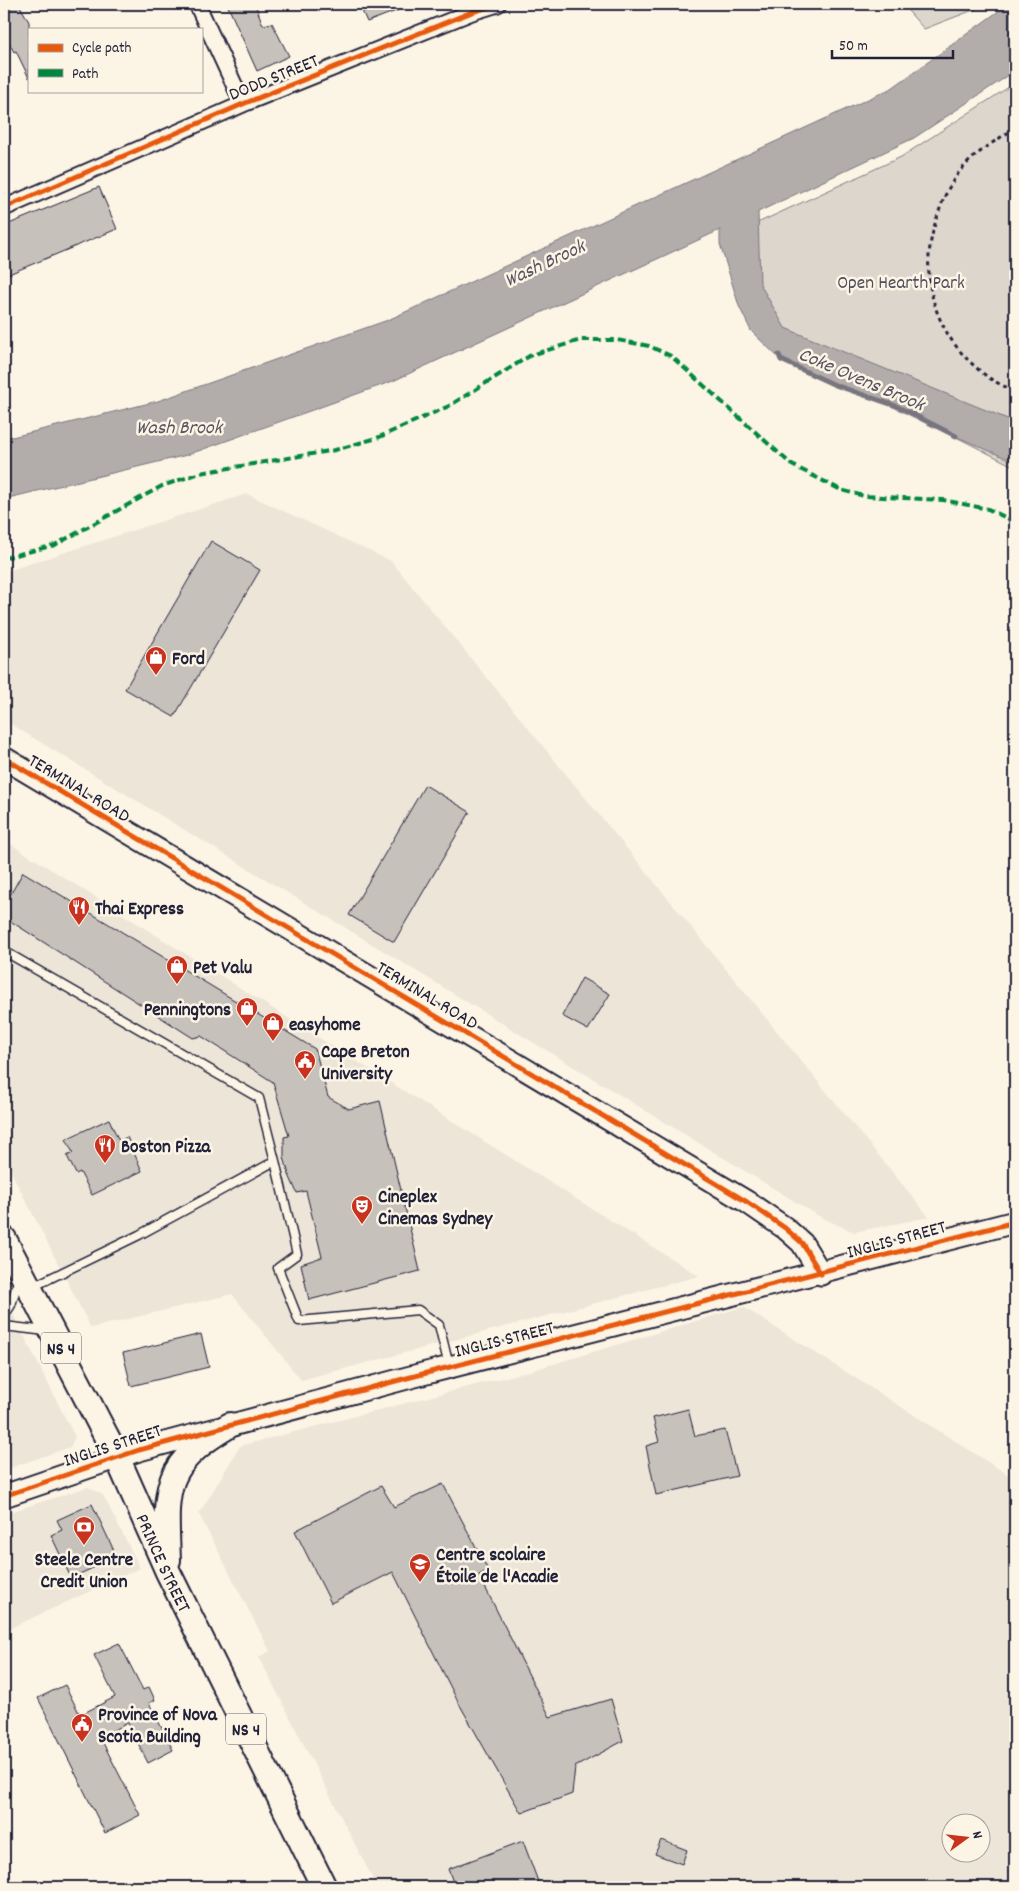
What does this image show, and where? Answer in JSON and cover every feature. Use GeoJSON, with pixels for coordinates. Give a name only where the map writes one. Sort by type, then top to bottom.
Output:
{"type":"FeatureCollection","features":[{"type":"Feature","properties":{"kind":"main road","name":"PRINCE STREET"},"geometry":{"type":"LineString","coordinates":[[4,1239],[117,1457],[168,1572],[324,1887]]}},
{"type":"Feature","properties":{"kind":"main road"},"geometry":{"type":"LineString","coordinates":[[168,1572],[166,1508],[169,1485],[195,1447],[230,1425]]}},
{"type":"Feature","properties":{"kind":"street"},"geometry":{"type":"LineString","coordinates":[[197,4],[243,104]]}},
{"type":"Feature","properties":{"kind":"street","name":"DODD STREET"},"geometry":{"type":"LineString","coordinates":[[4,208],[469,8],[498,4]]}},
{"type":"Feature","properties":{"kind":"street","name":"TERMINAL ROAD"},"geometry":{"type":"LineString","coordinates":[[4,758],[747,1202],[786,1228],[802,1243],[822,1274]]}},
{"type":"Feature","properties":{"kind":"street","name":"INGLIS STREET"},"geometry":{"type":"LineString","coordinates":[[4,1496],[117,1457],[230,1425],[822,1274],[1015,1222]]}},
{"type":"Feature","properties":{"kind":"lane"},"geometry":{"type":"LineString","coordinates":[[4,951],[259,1098],[296,1254],[278,1268],[299,1320],[418,1310],[438,1325],[449,1368]]}},
{"type":"Feature","properties":{"kind":"lane"},"geometry":{"type":"LineString","coordinates":[[4,1316],[26,1280],[139,1235],[275,1161]]}},
{"type":"Feature","properties":{"kind":"lane"},"geometry":{"type":"LineString","coordinates":[[4,1326],[53,1332]]}},
{"type":"Feature","properties":{"kind":"path"},"geometry":{"type":"LineString","coordinates":[[1015,128],[986,147],[961,170],[942,199],[929,243],[927,267],[930,293],[942,324],[958,348],[989,378],[1015,392]]}},
{"type":"Feature","properties":{"kind":"shaded area"},"geometry":{"type":"Polygon","coordinates":[[[247,494],[391,561],[929,1217],[854,1232],[822,1218],[4,720],[4,572],[247,494]]]}},
{"type":"Feature","properties":{"kind":"shaded area"},"geometry":{"type":"Polygon","coordinates":[[[4,840],[699,1276],[301,1380],[232,1294],[91,1328],[4,1158],[4,840]]]}},
{"type":"Feature","properties":{"kind":"shaded area"},"geometry":{"type":"Polygon","coordinates":[[[4,1296],[75,1437],[70,1447],[4,1470],[4,1296]]]}},
{"type":"Feature","properties":{"kind":"shaded area"},"geometry":{"type":"Polygon","coordinates":[[[743,1307],[1015,1479],[1015,1887],[377,1887],[259,1657],[270,1651],[199,1514],[240,1446],[530,1371],[743,1307]]]}},
{"type":"Feature","properties":{"kind":"shaded area"},"geometry":{"type":"Polygon","coordinates":[[[88,1487],[103,1495],[140,1568],[4,1631],[4,1514],[88,1487]]]}},
{"type":"Feature","properties":{"kind":"green space"},"geometry":{"type":"Polygon","coordinates":[[[902,4],[989,4],[924,29],[902,4]]]}},
{"type":"Feature","properties":{"kind":"green space","name":"Open Hearth Park"},"geometry":{"type":"Polygon","coordinates":[[[1015,83],[1015,467],[852,384],[789,355],[756,293],[753,225],[901,157],[1015,83]]]}},
{"type":"Feature","properties":{"kind":"water","name":"Wash Brook"},"geometry":{"type":"Polygon","coordinates":[[[1015,4],[1015,71],[914,138],[758,212],[760,284],[785,328],[1015,422],[1015,462],[953,435],[896,406],[835,385],[781,360],[751,331],[739,306],[720,244],[720,230],[393,381],[187,455],[4,499],[4,439],[158,401],[388,320],[892,88],[1007,5],[1015,4]]]}},
{"type":"Feature","properties":{"kind":"building"},"geometry":{"type":"Polygon","coordinates":[[[4,4],[19,4],[29,22],[28,76],[16,51],[14,52],[4,33],[4,4]]]}},
{"type":"Feature","properties":{"kind":"building"},"geometry":{"type":"Polygon","coordinates":[[[227,4],[255,4],[263,25],[272,23],[289,56],[257,71],[227,4]]]}},
{"type":"Feature","properties":{"kind":"building"},"geometry":{"type":"Polygon","coordinates":[[[359,4],[412,4],[412,5],[367,22],[359,4]]]}},
{"type":"Feature","properties":{"kind":"building"},"geometry":{"type":"Polygon","coordinates":[[[99,187],[117,229],[4,276],[4,226],[99,187]]]}},
{"type":"Feature","properties":{"kind":"building"},"geometry":{"type":"Polygon","coordinates":[[[211,541],[260,570],[174,717],[125,689],[211,541]]]}},
{"type":"Feature","properties":{"kind":"building"},"geometry":{"type":"Polygon","coordinates":[[[425,785],[470,812],[394,942],[349,915],[425,785]]]}},
{"type":"Feature","properties":{"kind":"building"},"geometry":{"type":"Polygon","coordinates":[[[23,872],[315,1049],[328,1097],[349,1109],[380,1101],[420,1271],[309,1300],[301,1264],[322,1257],[306,1191],[297,1193],[289,1175],[284,1157],[284,1137],[289,1136],[273,1082],[201,1036],[193,1038],[4,917],[4,906],[23,872]]]}},
{"type":"Feature","properties":{"kind":"building"},"geometry":{"type":"Polygon","coordinates":[[[582,978],[610,994],[588,1030],[562,1016],[582,978]]]}},
{"type":"Feature","properties":{"kind":"building","name":"Boston Pizza"},"geometry":{"type":"Polygon","coordinates":[[[109,1119],[119,1141],[127,1137],[142,1171],[92,1195],[80,1172],[76,1174],[67,1156],[73,1153],[66,1139],[109,1119]]]}},
{"type":"Feature","properties":{"kind":"building"},"geometry":{"type":"Polygon","coordinates":[[[201,1334],[209,1367],[131,1386],[123,1353],[201,1334]]]}},
{"type":"Feature","properties":{"kind":"building"},"geometry":{"type":"Polygon","coordinates":[[[688,1409],[695,1436],[725,1430],[737,1476],[656,1495],[646,1446],[659,1442],[653,1418],[688,1409]]]}},
{"type":"Feature","properties":{"kind":"building","name":"Centre scolaire Étoile de l'Acadie"},"geometry":{"type":"Polygon","coordinates":[[[443,1484],[488,1570],[479,1575],[550,1717],[611,1699],[623,1741],[575,1767],[572,1794],[521,1813],[457,1700],[393,1572],[331,1603],[295,1531],[381,1486],[394,1507],[443,1484]]]}},
{"type":"Feature","properties":{"kind":"building","name":"Steele Centre Credit Union"},"geometry":{"type":"Polygon","coordinates":[[[92,1504],[117,1557],[71,1578],[51,1535],[62,1530],[57,1520],[92,1504]]]}},
{"type":"Feature","properties":{"kind":"building","name":"Province of Nova Scotia Building"},"geometry":{"type":"Polygon","coordinates":[[[119,1643],[143,1690],[149,1687],[155,1700],[149,1703],[173,1750],[148,1763],[128,1723],[100,1737],[140,1815],[105,1833],[38,1698],[65,1685],[80,1715],[115,1697],[94,1655],[119,1643]]]}},
{"type":"Feature","properties":{"kind":"building"},"geometry":{"type":"Polygon","coordinates":[[[661,1840],[687,1850],[682,1864],[655,1854],[661,1840]]]}},
{"type":"Feature","properties":{"kind":"building"},"geometry":{"type":"Polygon","coordinates":[[[523,1841],[540,1887],[455,1887],[448,1869],[523,1841]]]}},
{"type":"Feature","properties":{"kind":"waterway","name":"Coke Ovens Brook"},"geometry":{"type":"LineString","coordinates":[[779,355],[781,360],[835,385],[896,406],[956,436]]}},
{"type":"Feature","properties":{"kind":"marked path"},"geometry":{"type":"LineString","coordinates":[[4,558],[55,545],[162,486],[200,473],[335,450],[377,438],[449,406],[531,355],[581,340],[617,340],[649,346],[671,356],[792,465],[841,490],[864,496],[943,500],[988,509],[1015,522]]}},
{"type":"Feature","properties":{"kind":"cycle path"},"geometry":{"type":"LineString","coordinates":[[4,208],[243,104],[472,12],[498,4]]}},
{"type":"Feature","properties":{"kind":"cycle path"},"geometry":{"type":"LineString","coordinates":[[4,758],[747,1202],[785,1228],[802,1243],[821,1274]]}},
{"type":"Feature","properties":{"kind":"cycle path"},"geometry":{"type":"LineString","coordinates":[[4,1496],[139,1450],[407,1378],[1015,1222]]}},
{"type":"Feature","properties":{"kind":"place","name":"Ford"},"geometry":{"type":"Point","coordinates":[156,676]}},
{"type":"Feature","properties":{"kind":"place","name":"Thai Express"},"geometry":{"type":"Point","coordinates":[79,926]}},
{"type":"Feature","properties":{"kind":"place","name":"Pet Valu"},"geometry":{"type":"Point","coordinates":[177,985]}},
{"type":"Feature","properties":{"kind":"place","name":"Penningtons"},"geometry":{"type":"Point","coordinates":[247,1027]}},
{"type":"Feature","properties":{"kind":"place","name":"easyhome"},"geometry":{"type":"Point","coordinates":[273,1042]}},
{"type":"Feature","properties":{"kind":"place","name":"Cape Breton University"},"geometry":{"type":"Point","coordinates":[305,1080]}},
{"type":"Feature","properties":{"kind":"place","name":"Boston Pizza"},"geometry":{"type":"Point","coordinates":[105,1164]}},
{"type":"Feature","properties":{"kind":"place","name":"Cineplex Cinemas Sydney"},"geometry":{"type":"Point","coordinates":[362,1225]}},
{"type":"Feature","properties":{"kind":"place","name":"Steele Centre Credit Union"},"geometry":{"type":"Point","coordinates":[84,1546]}},
{"type":"Feature","properties":{"kind":"place","name":"Centre scolaire Étoile de l'Acadie"},"geometry":{"type":"Point","coordinates":[420,1583]}},
{"type":"Feature","properties":{"kind":"place","name":"Province of Nova Scotia Building"},"geometry":{"type":"Point","coordinates":[82,1743]}}]}
